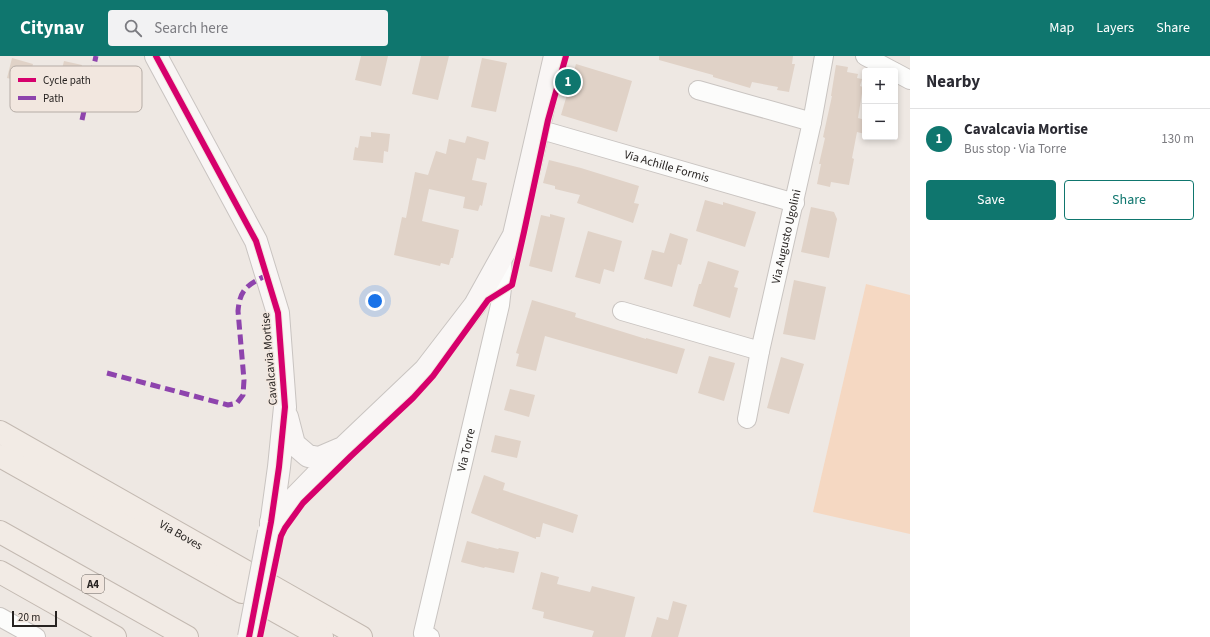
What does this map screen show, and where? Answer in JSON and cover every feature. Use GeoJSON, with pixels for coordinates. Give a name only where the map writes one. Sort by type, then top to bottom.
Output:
{"type":"FeatureCollection","features":[{"type":"Feature","properties":{"kind":"highway","name":"Via Boves"},"geometry":{"type":"LineString","coordinates":[[0,432],[361,637]]}},
{"type":"Feature","properties":{"kind":"highway","name":"Via Boves"},"geometry":{"type":"LineString","coordinates":[[0,456],[242,592]]}},
{"type":"Feature","properties":{"kind":"highway","name":"A4"},"geometry":{"type":"LineString","coordinates":[[0,532],[187,637]]}},
{"type":"Feature","properties":{"kind":"highway"},"geometry":{"type":"LineString","coordinates":[[0,572],[114,637]]}},
{"type":"Feature","properties":{"kind":"highway"},"geometry":{"type":"LineString","coordinates":[[270,608],[322,637]]}},
{"type":"Feature","properties":{"kind":"street","name":"Cavalcavia Mortise"},"geometry":{"type":"LineString","coordinates":[[156,56],[256,241],[278,313],[285,407],[294,444],[308,456],[319,458],[343,448]]}},
{"type":"Feature","properties":{"kind":"street"},"geometry":{"type":"LineString","coordinates":[[538,129],[555,56]]}},
{"type":"Feature","properties":{"kind":"street","name":"Via Augusto Ugolini"},"geometry":{"type":"LineString","coordinates":[[747,419],[760,351],[795,203],[824,56]]}},
{"type":"Feature","properties":{"kind":"street"},"geometry":{"type":"LineString","coordinates":[[865,56],[887,68]]}},
{"type":"Feature","properties":{"kind":"street"},"geometry":{"type":"LineString","coordinates":[[898,74],[910,80]]}},
{"type":"Feature","properties":{"kind":"street"},"geometry":{"type":"LineString","coordinates":[[698,90],[812,122]]}},
{"type":"Feature","properties":{"kind":"street","name":"Cavalcavia Mortise"},"geometry":{"type":"LineString","coordinates":[[270,527],[343,448],[425,370],[475,305],[514,235],[538,129]]}},
{"type":"Feature","properties":{"kind":"street","name":"Via Achille Formis"},"geometry":{"type":"LineString","coordinates":[[538,129],[795,203]]}},
{"type":"Feature","properties":{"kind":"street","name":"Via Torre"},"geometry":{"type":"LineString","coordinates":[[430,637],[423,633],[500,305],[503,278],[502,257]]}},
{"type":"Feature","properties":{"kind":"street"},"geometry":{"type":"LineString","coordinates":[[622,311],[760,351]]}},
{"type":"Feature","properties":{"kind":"street","name":"Cavalcavia Mortise"},"geometry":{"type":"LineString","coordinates":[[249,637],[270,527],[279,467],[285,407]]}},
{"type":"Feature","properties":{"kind":"street"},"geometry":{"type":"LineString","coordinates":[[0,617],[36,637]]}},
{"type":"Feature","properties":{"kind":"shaded area"},"geometry":{"type":"Polygon","coordinates":[[[866,284],[910,295],[910,534],[813,512],[866,284]]]}},
{"type":"Feature","properties":{"kind":"building"},"geometry":{"type":"Polygon","coordinates":[[[361,56],[388,56],[381,86],[355,80],[361,56]]]}},
{"type":"Feature","properties":{"kind":"building"},"geometry":{"type":"Polygon","coordinates":[[[421,56],[449,56],[438,100],[412,94],[421,56]]]}},
{"type":"Feature","properties":{"kind":"building"},"geometry":{"type":"Polygon","coordinates":[[[659,56],[793,56],[792,64],[795,64],[789,92],[777,90],[778,87],[752,82],[750,88],[713,77],[713,75],[659,60],[659,56]]]}},
{"type":"Feature","properties":{"kind":"building"},"geometry":{"type":"Polygon","coordinates":[[[12,58],[33,64],[32,66],[10,66],[12,58]]]}},
{"type":"Feature","properties":{"kind":"building"},"geometry":{"type":"Polygon","coordinates":[[[482,58],[507,63],[496,112],[471,107],[482,58]]]}},
{"type":"Feature","properties":{"kind":"building"},"geometry":{"type":"Polygon","coordinates":[[[64,61],[82,65],[82,66],[63,66],[64,61]]]}},
{"type":"Feature","properties":{"kind":"building"},"geometry":{"type":"Polygon","coordinates":[[[576,64],[632,81],[617,132],[561,115],[576,64]]]}},
{"type":"Feature","properties":{"kind":"building"},"geometry":{"type":"Polygon","coordinates":[[[836,65],[848,67],[847,72],[858,74],[857,78],[862,79],[860,86],[862,87],[862,93],[858,118],[862,119],[862,133],[857,132],[849,185],[831,182],[830,187],[817,184],[821,164],[819,164],[825,138],[823,137],[836,65]]]}},
{"type":"Feature","properties":{"kind":"building"},"geometry":{"type":"Polygon","coordinates":[[[10,66],[10,79],[7,78],[10,66]]]}},
{"type":"Feature","properties":{"kind":"building"},"geometry":{"type":"Polygon","coordinates":[[[371,132],[390,134],[388,152],[384,151],[383,163],[353,160],[355,147],[358,148],[360,136],[371,137],[371,132]]]}},
{"type":"Feature","properties":{"kind":"building"},"geometry":{"type":"Polygon","coordinates":[[[467,136],[489,142],[485,160],[477,158],[472,180],[487,183],[482,206],[480,205],[478,211],[463,208],[465,197],[429,189],[422,221],[459,230],[453,258],[451,258],[449,265],[441,263],[440,266],[394,255],[402,217],[406,218],[415,172],[428,175],[436,151],[446,154],[449,139],[465,143],[467,136]]]}},
{"type":"Feature","properties":{"kind":"building"},"geometry":{"type":"Polygon","coordinates":[[[549,160],[639,186],[634,203],[639,204],[633,223],[577,203],[580,195],[555,189],[555,186],[543,183],[549,160]]]}},
{"type":"Feature","properties":{"kind":"building"},"geometry":{"type":"Polygon","coordinates":[[[705,200],[723,205],[723,202],[756,212],[745,247],[696,231],[705,200]]]}},
{"type":"Feature","properties":{"kind":"building"},"geometry":{"type":"Polygon","coordinates":[[[811,207],[834,212],[837,219],[829,258],[801,252],[811,207]]]}},
{"type":"Feature","properties":{"kind":"building"},"geometry":{"type":"Polygon","coordinates":[[[550,214],[565,218],[552,272],[529,266],[541,215],[550,217],[550,214]]]}},
{"type":"Feature","properties":{"kind":"building"},"geometry":{"type":"Polygon","coordinates":[[[588,231],[622,241],[614,272],[604,269],[600,284],[575,277],[588,231]]]}},
{"type":"Feature","properties":{"kind":"building"},"geometry":{"type":"Polygon","coordinates":[[[670,233],[688,239],[681,265],[678,264],[672,287],[644,279],[652,250],[664,253],[670,233]]]}},
{"type":"Feature","properties":{"kind":"building"},"geometry":{"type":"Polygon","coordinates":[[[708,261],[739,271],[734,287],[738,288],[730,318],[693,306],[699,284],[701,284],[708,261]]]}},
{"type":"Feature","properties":{"kind":"building"},"geometry":{"type":"Polygon","coordinates":[[[794,280],[826,287],[815,340],[783,334],[794,280]]]}},
{"type":"Feature","properties":{"kind":"building"},"geometry":{"type":"Polygon","coordinates":[[[532,300],[576,313],[575,317],[646,339],[685,349],[677,374],[545,336],[536,371],[516,366],[519,354],[516,353],[532,300]]]}},
{"type":"Feature","properties":{"kind":"building"},"geometry":{"type":"Polygon","coordinates":[[[709,356],[735,363],[724,401],[698,393],[709,356]]]}},
{"type":"Feature","properties":{"kind":"building"},"geometry":{"type":"Polygon","coordinates":[[[781,357],[804,364],[789,414],[767,408],[781,357]]]}},
{"type":"Feature","properties":{"kind":"building"},"geometry":{"type":"Polygon","coordinates":[[[510,389],[535,395],[529,417],[504,410],[510,389]]]}},
{"type":"Feature","properties":{"kind":"building"},"geometry":{"type":"Polygon","coordinates":[[[495,435],[521,441],[517,458],[491,452],[495,435]]]}},
{"type":"Feature","properties":{"kind":"building"},"geometry":{"type":"Polygon","coordinates":[[[484,475],[505,483],[503,490],[578,515],[573,533],[543,523],[540,537],[536,537],[536,539],[471,513],[484,475]]]}},
{"type":"Feature","properties":{"kind":"building"},"geometry":{"type":"Polygon","coordinates":[[[467,541],[498,549],[519,552],[514,573],[484,568],[461,562],[467,541]]]}},
{"type":"Feature","properties":{"kind":"building"},"geometry":{"type":"Polygon","coordinates":[[[541,572],[559,577],[557,584],[590,592],[592,586],[635,597],[625,637],[592,637],[594,631],[543,618],[544,612],[532,609],[541,572]]]}},
{"type":"Feature","properties":{"kind":"building"},"geometry":{"type":"Polygon","coordinates":[[[673,601],[687,605],[678,637],[651,637],[657,617],[668,620],[673,601]]]}},
{"type":"Feature","properties":{"kind":"marked path"},"geometry":{"type":"LineString","coordinates":[[94,66],[96,56]]}},
{"type":"Feature","properties":{"kind":"marked path"},"geometry":{"type":"LineString","coordinates":[[82,120],[84,112]]}},
{"type":"Feature","properties":{"kind":"marked path"},"geometry":{"type":"LineString","coordinates":[[107,373],[228,405],[237,403],[243,395],[244,380],[238,311],[239,303],[246,288],[267,275]]}},
{"type":"Feature","properties":{"kind":"cycle path"},"geometry":{"type":"LineString","coordinates":[[156,56],[256,241],[278,313],[285,407],[279,467],[271,522],[249,637]]}},
{"type":"Feature","properties":{"kind":"cycle path"},"geometry":{"type":"LineString","coordinates":[[260,637],[281,536],[285,528],[303,503],[413,398],[433,376],[488,300],[512,285],[548,120],[566,56]]}},
{"type":"Feature","properties":{"kind":"place","name":"Cavalcavia Mortise"},"geometry":{"type":"Point","coordinates":[568,82]}}]}
